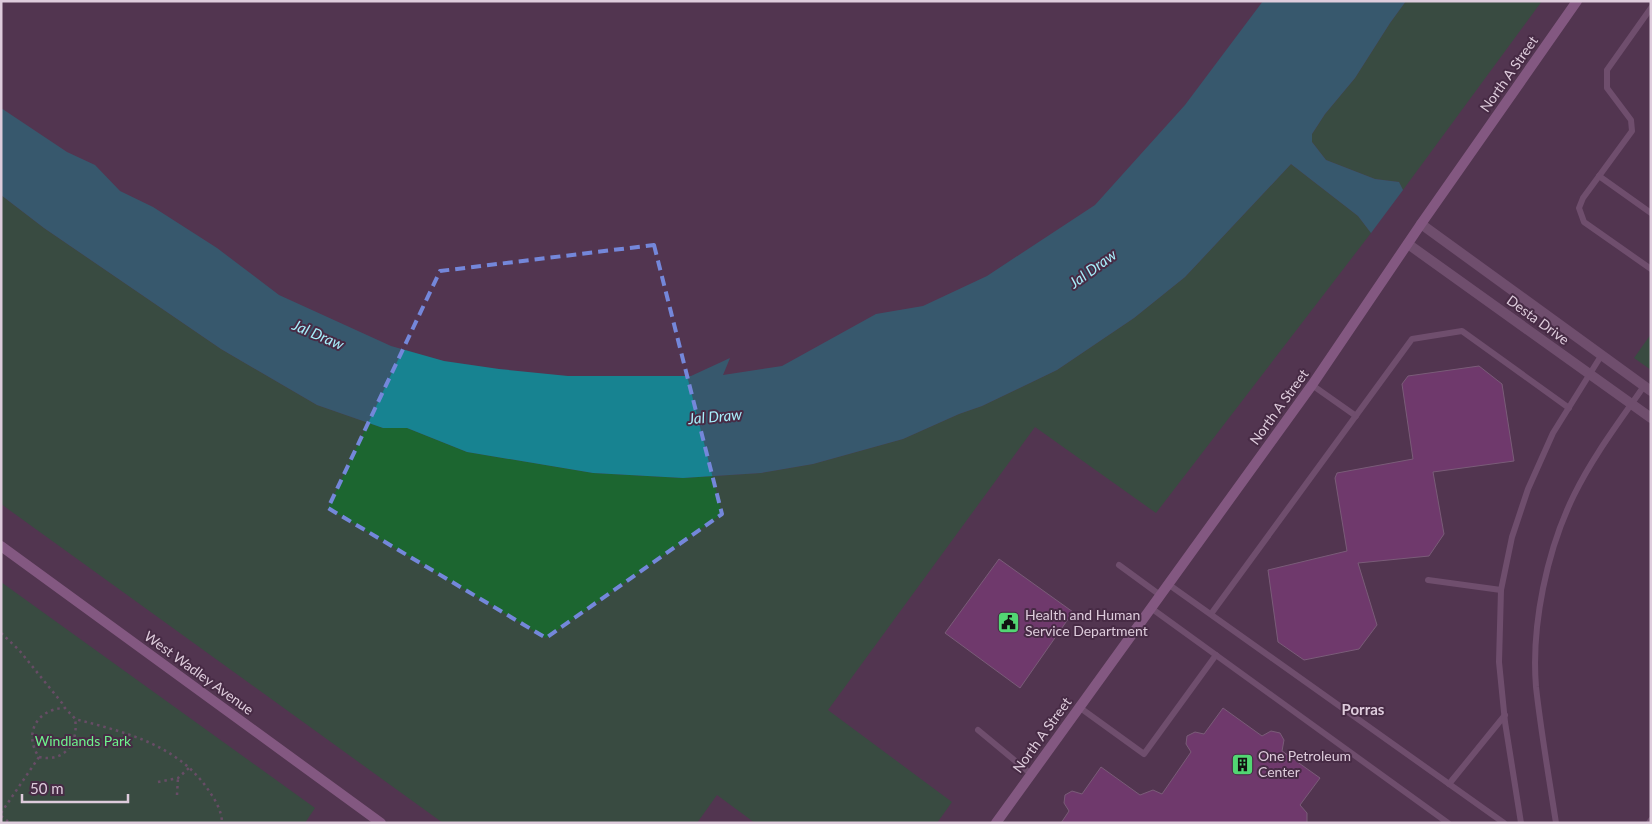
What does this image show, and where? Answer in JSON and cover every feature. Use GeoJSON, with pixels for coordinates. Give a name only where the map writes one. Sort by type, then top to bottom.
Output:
{"type":"FeatureCollection","features":[{"type":"Feature","properties":{"kind":"main road","name":"North A Street"},"geometry":{"type":"LineString","coordinates":[[996,823],[1312,386],[1421,224],[1577,1]]}},
{"type":"Feature","properties":{"kind":"main road","name":"West Wadley Avenue"},"geometry":{"type":"LineString","coordinates":[[1,546],[381,823]]}},
{"type":"Feature","properties":{"kind":"street","name":"Desta Drive"},"geometry":{"type":"LineString","coordinates":[[1421,224],[1647,388]]}},
{"type":"Feature","properties":{"kind":"street","name":"Desta Drive"},"geometry":{"type":"LineString","coordinates":[[1408,244],[1651,418]]}},
{"type":"Feature","properties":{"kind":"lane"},"geometry":{"type":"LineString","coordinates":[[1651,8],[1607,70],[1607,88],[1630,120],[1632,131],[1583,198],[1579,208],[1584,222],[1651,269]]}},
{"type":"Feature","properties":{"kind":"lane"},"geometry":{"type":"LineString","coordinates":[[1599,176],[1651,213]]}},
{"type":"Feature","properties":{"kind":"lane"},"geometry":{"type":"LineString","coordinates":[[1211,614],[1412,339],[1462,331],[1569,408]]}},
{"type":"Feature","properties":{"kind":"lane"},"geometry":{"type":"LineString","coordinates":[[1521,823],[1499,662],[1501,590],[1512,537],[1528,489],[1552,433],[1601,356]]}},
{"type":"Feature","properties":{"kind":"lane"},"geometry":{"type":"LineString","coordinates":[[1312,386],[1356,416]]}},
{"type":"Feature","properties":{"kind":"lane"},"geometry":{"type":"LineString","coordinates":[[1556,823],[1536,686],[1536,645],[1542,601],[1556,542],[1568,508],[1593,461],[1632,404],[1647,388]]}},
{"type":"Feature","properties":{"kind":"lane"},"geometry":{"type":"LineString","coordinates":[[1119,565],[1160,595]]}},
{"type":"Feature","properties":{"kind":"lane"},"geometry":{"type":"LineString","coordinates":[[1428,580],[1501,590]]}},
{"type":"Feature","properties":{"kind":"lane"},"geometry":{"type":"LineString","coordinates":[[1168,584],[1504,823]]}},
{"type":"Feature","properties":{"kind":"lane"},"geometry":{"type":"LineString","coordinates":[[1151,608],[1448,823]]}},
{"type":"Feature","properties":{"kind":"lane"},"geometry":{"type":"LineString","coordinates":[[1080,707],[1144,754],[1216,655]]}},
{"type":"Feature","properties":{"kind":"lane"},"geometry":{"type":"LineString","coordinates":[[1449,784],[1505,715]]}},
{"type":"Feature","properties":{"kind":"lane"},"geometry":{"type":"LineString","coordinates":[[978,730],[1031,774]]}},
{"type":"Feature","properties":{"kind":"path"},"geometry":{"type":"LineString","coordinates":[[1,634],[6,636],[29,662],[64,708],[75,719],[75,736],[69,748],[54,758],[39,757]]}},
{"type":"Feature","properties":{"kind":"path"},"geometry":{"type":"LineString","coordinates":[[39,757],[32,742],[36,722],[53,709],[64,708]]}},
{"type":"Feature","properties":{"kind":"path"},"geometry":{"type":"LineString","coordinates":[[75,719],[151,743],[182,761],[202,781],[214,798],[222,816],[222,823]]}},
{"type":"Feature","properties":{"kind":"path"},"geometry":{"type":"LineString","coordinates":[[10,823],[1,815],[39,757]]}},
{"type":"Feature","properties":{"kind":"path"},"geometry":{"type":"LineString","coordinates":[[158,782],[178,778],[189,768]]}},
{"type":"Feature","properties":{"kind":"path"},"geometry":{"type":"LineString","coordinates":[[177,795],[178,778]]}},
{"type":"Feature","properties":{"kind":"highlighted area"},"geometry":{"type":"Polygon","coordinates":[[[654,245],[722,514],[546,638],[328,508],[440,271],[654,245]]]}},
{"type":"Feature","properties":{"kind":"green space"},"geometry":{"type":"Polygon","coordinates":[[[1406,1],[1542,1],[1403,190],[1399,182],[1375,179],[1326,160],[1312,142],[1312,134],[1325,114],[1355,78],[1406,1]]]}},
{"type":"Feature","properties":{"kind":"green space"},"geometry":{"type":"Polygon","coordinates":[[[1291,164],[1358,216],[1371,233],[1156,513],[1035,427],[828,710],[952,802],[937,823],[755,823],[717,795],[697,823],[443,823],[1,504],[1,195],[44,228],[221,349],[317,405],[383,428],[407,428],[467,452],[593,473],[683,478],[761,473],[813,464],[903,439],[982,406],[1057,370],[1134,318],[1185,277],[1291,164]]]}},
{"type":"Feature","properties":{"kind":"green space"},"geometry":{"type":"Polygon","coordinates":[[[1651,334],[1651,370],[1634,358],[1651,334]]]}},
{"type":"Feature","properties":{"kind":"green space","name":"Windlands Park"},"geometry":{"type":"Polygon","coordinates":[[[1,582],[315,808],[305,823],[1,823],[1,582]]]}},
{"type":"Feature","properties":{"kind":"water","name":"Jal Draw"},"geometry":{"type":"Polygon","coordinates":[[[1263,1],[1406,1],[1355,78],[1325,114],[1312,134],[1312,142],[1326,160],[1375,179],[1399,182],[1403,190],[1371,233],[1358,216],[1291,164],[1185,277],[1134,318],[1057,370],[982,406],[903,439],[813,464],[761,473],[683,478],[593,473],[467,452],[407,428],[383,428],[317,405],[221,349],[44,228],[1,195],[1,108],[67,152],[95,165],[120,191],[153,207],[217,248],[279,295],[391,346],[444,361],[568,376],[691,376],[730,358],[723,375],[782,366],[876,314],[923,306],[987,276],[1095,205],[1185,105],[1263,1]]]}},
{"type":"Feature","properties":{"kind":"building"},"geometry":{"type":"Polygon","coordinates":[[[1479,366],[1502,384],[1514,461],[1433,472],[1444,534],[1429,556],[1358,563],[1377,625],[1359,649],[1304,660],[1278,642],[1268,570],[1347,551],[1335,478],[1337,473],[1413,459],[1402,384],[1408,376],[1479,366]]]}},
{"type":"Feature","properties":{"kind":"building","name":"Health and Human Service Department"},"geometry":{"type":"Polygon","coordinates":[[[999,559],[1073,612],[1020,688],[945,633],[999,559]]]}},
{"type":"Feature","properties":{"kind":"building","name":"One Petroleum Center"},"geometry":{"type":"Polygon","coordinates":[[[1223,708],[1262,736],[1271,731],[1280,733],[1284,740],[1282,751],[1320,778],[1300,805],[1307,813],[1307,823],[1061,823],[1069,811],[1064,803],[1065,795],[1072,791],[1082,794],[1101,767],[1140,795],[1153,790],[1162,794],[1191,752],[1186,744],[1187,736],[1195,732],[1204,734],[1223,708]]]}},
{"type":"Feature","properties":{"kind":"place","name":"Health and Human Service Department"},"geometry":{"type":"Point","coordinates":[1009,623]}},
{"type":"Feature","properties":{"kind":"place","name":"One Petroleum Center"},"geometry":{"type":"Point","coordinates":[1242,764]}},
{"type":"Feature","properties":{"kind":"district","name":"Porras"},"geometry":{"type":"Point","coordinates":[1363,710]}}]}
